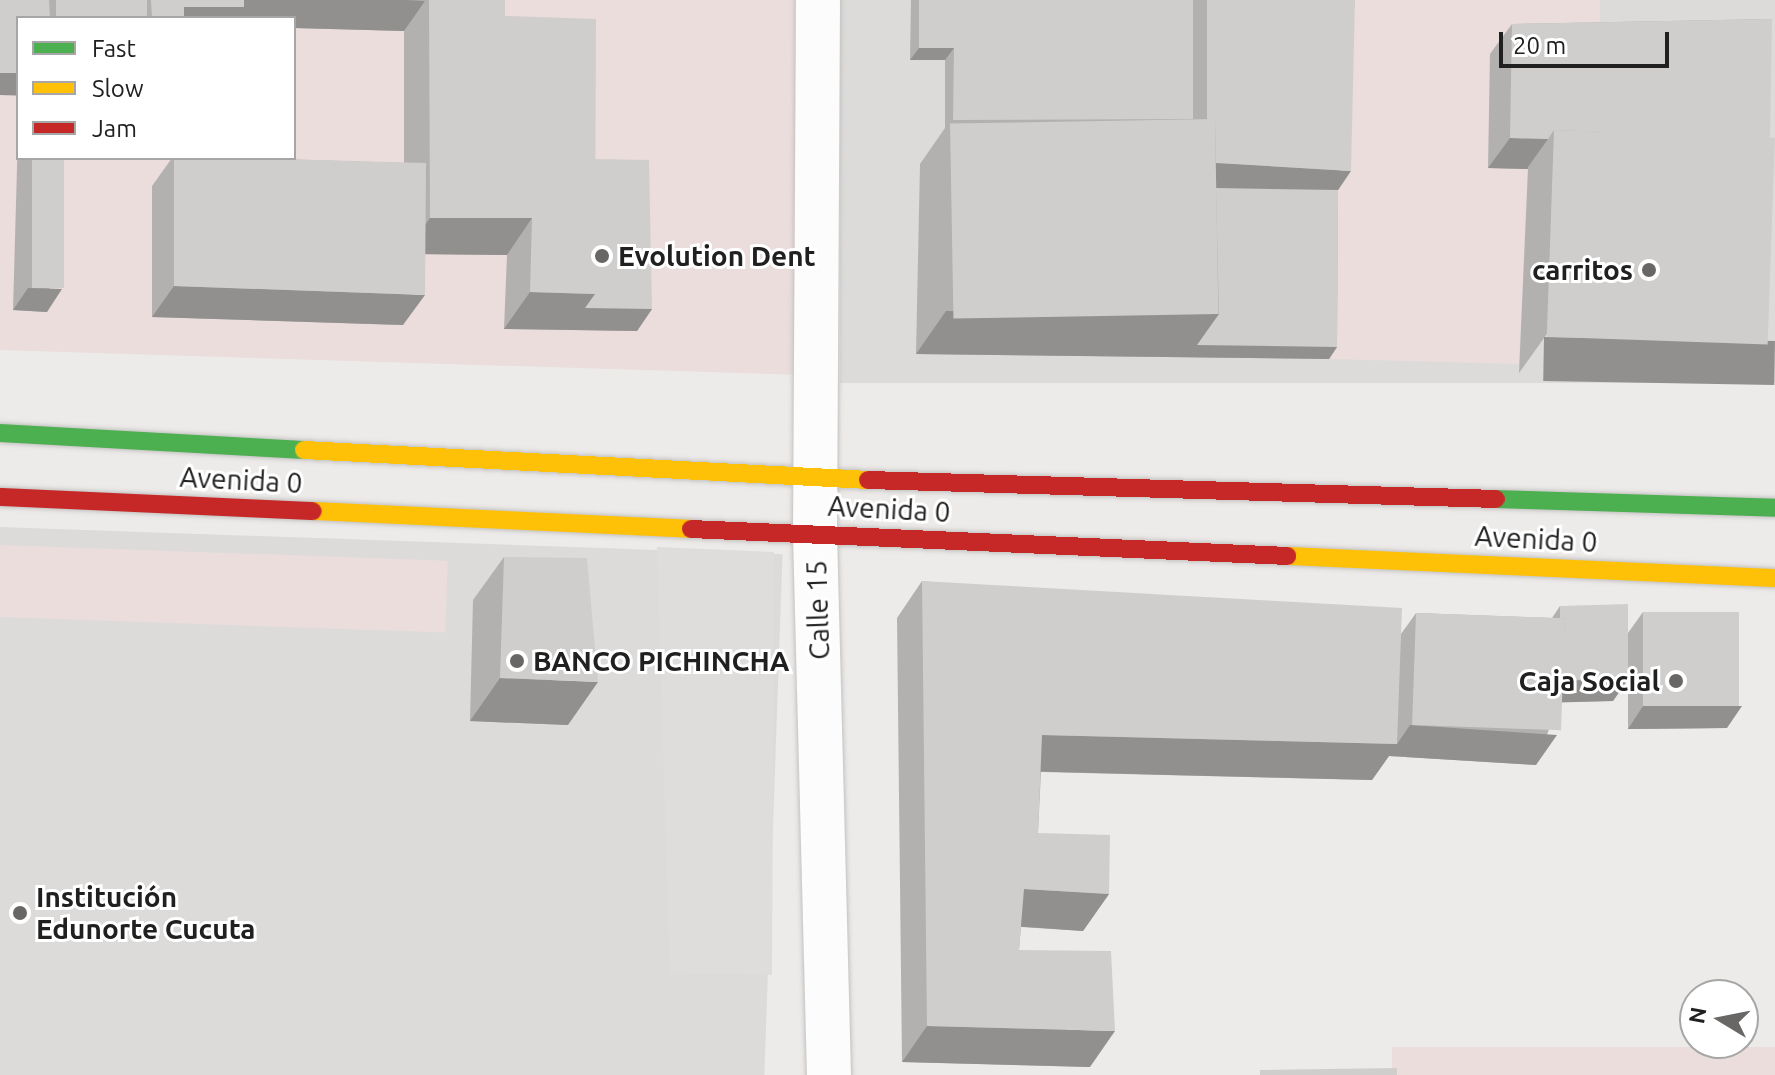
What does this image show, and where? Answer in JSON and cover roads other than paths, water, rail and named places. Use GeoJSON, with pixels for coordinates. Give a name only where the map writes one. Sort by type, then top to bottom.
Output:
{"type":"FeatureCollection","features":[{"type":"Feature","properties":{"kind":"street","name":"Calle 15"},"geometry":{"type":"LineString","coordinates":[[818,0],[815,534],[829,1075]]}},
{"type":"Feature","properties":{"kind":"street","name":"Avenida 0"},"geometry":{"type":"LineString","coordinates":[[0,433],[816,478],[1775,508]]}},
{"type":"Feature","properties":{"kind":"street","name":"Avenida 0"},"geometry":{"type":"LineString","coordinates":[[0,497],[1775,578]]}},
{"type":"Feature","properties":{"kind":"place","name":"Evolution Dent"},"geometry":{"type":"Point","coordinates":[602,256]}},
{"type":"Feature","properties":{"kind":"place","name":"carritos"},"geometry":{"type":"Point","coordinates":[1649,270]}},
{"type":"Feature","properties":{"kind":"place","name":"BANCO PICHINCHA"},"geometry":{"type":"Point","coordinates":[517,661]}},
{"type":"Feature","properties":{"kind":"place","name":"Caja Social"},"geometry":{"type":"Point","coordinates":[1676,681]}},
{"type":"Feature","properties":{"kind":"place","name":"Institución Edunorte Cucuta"},"geometry":{"type":"Point","coordinates":[20,913]}}]}
